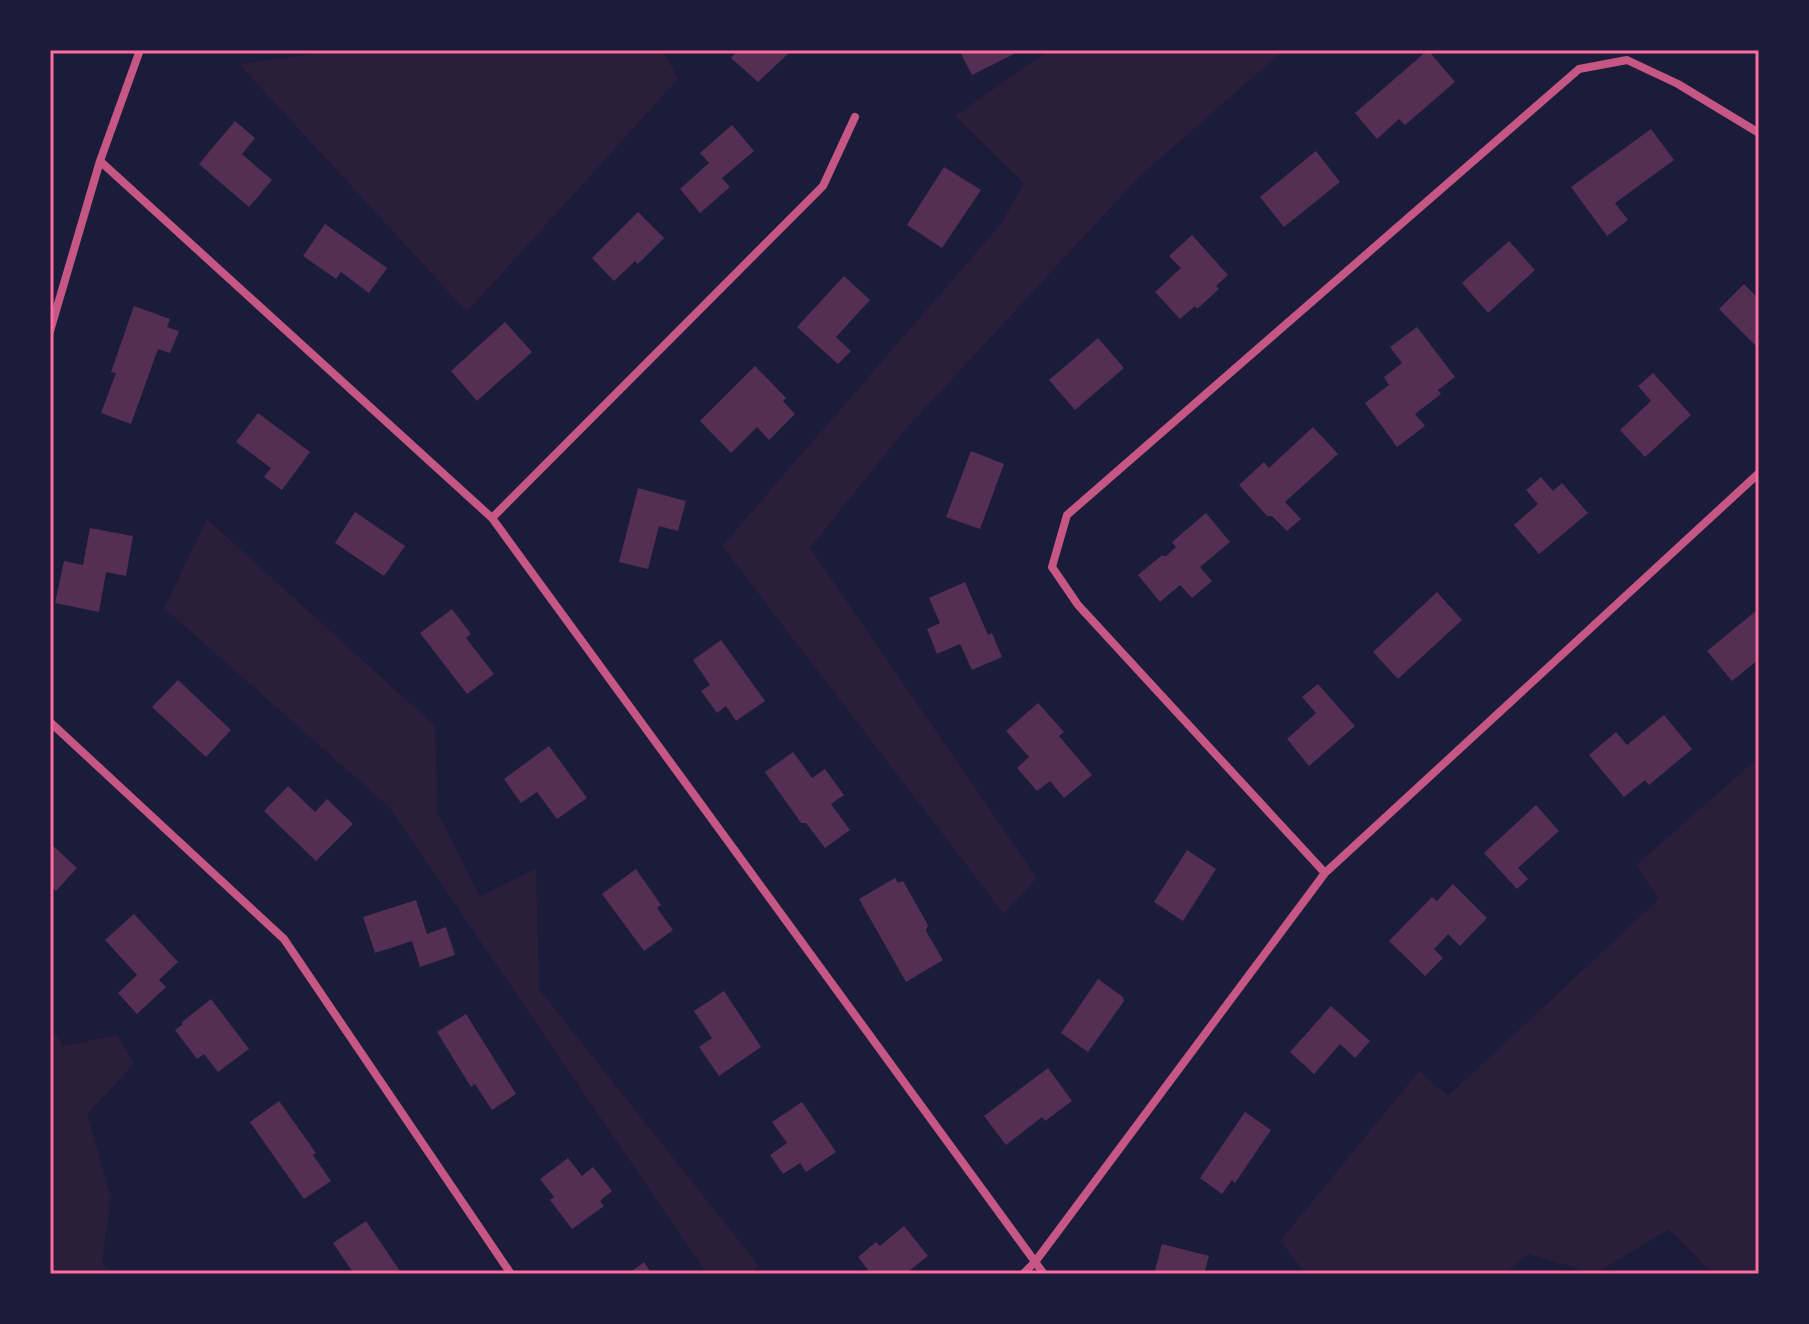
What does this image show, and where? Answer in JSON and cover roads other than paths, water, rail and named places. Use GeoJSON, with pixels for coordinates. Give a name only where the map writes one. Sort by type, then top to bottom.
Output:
{"type":"FeatureCollection","features":[{"type":"Feature","properties":{"kind":"street"},"geometry":{"type":"LineString","coordinates":[[50,331],[100,161],[140,50]]}},
{"type":"Feature","properties":{"kind":"street"},"geometry":{"type":"LineString","coordinates":[[1325,873],[1078,605],[1052,567],[1067,515],[1579,69],[1627,60],[1678,84],[1759,133]]}},
{"type":"Feature","properties":{"kind":"street"},"geometry":{"type":"LineString","coordinates":[[492,518],[823,186],[855,117]]}},
{"type":"Feature","properties":{"kind":"street"},"geometry":{"type":"LineString","coordinates":[[100,161],[492,518],[1044,1274]]}},
{"type":"Feature","properties":{"kind":"street"},"geometry":{"type":"LineString","coordinates":[[1023,1274],[1325,873],[1759,473]]}},
{"type":"Feature","properties":{"kind":"street"},"geometry":{"type":"LineString","coordinates":[[50,722],[284,939],[511,1274]]}}]}
